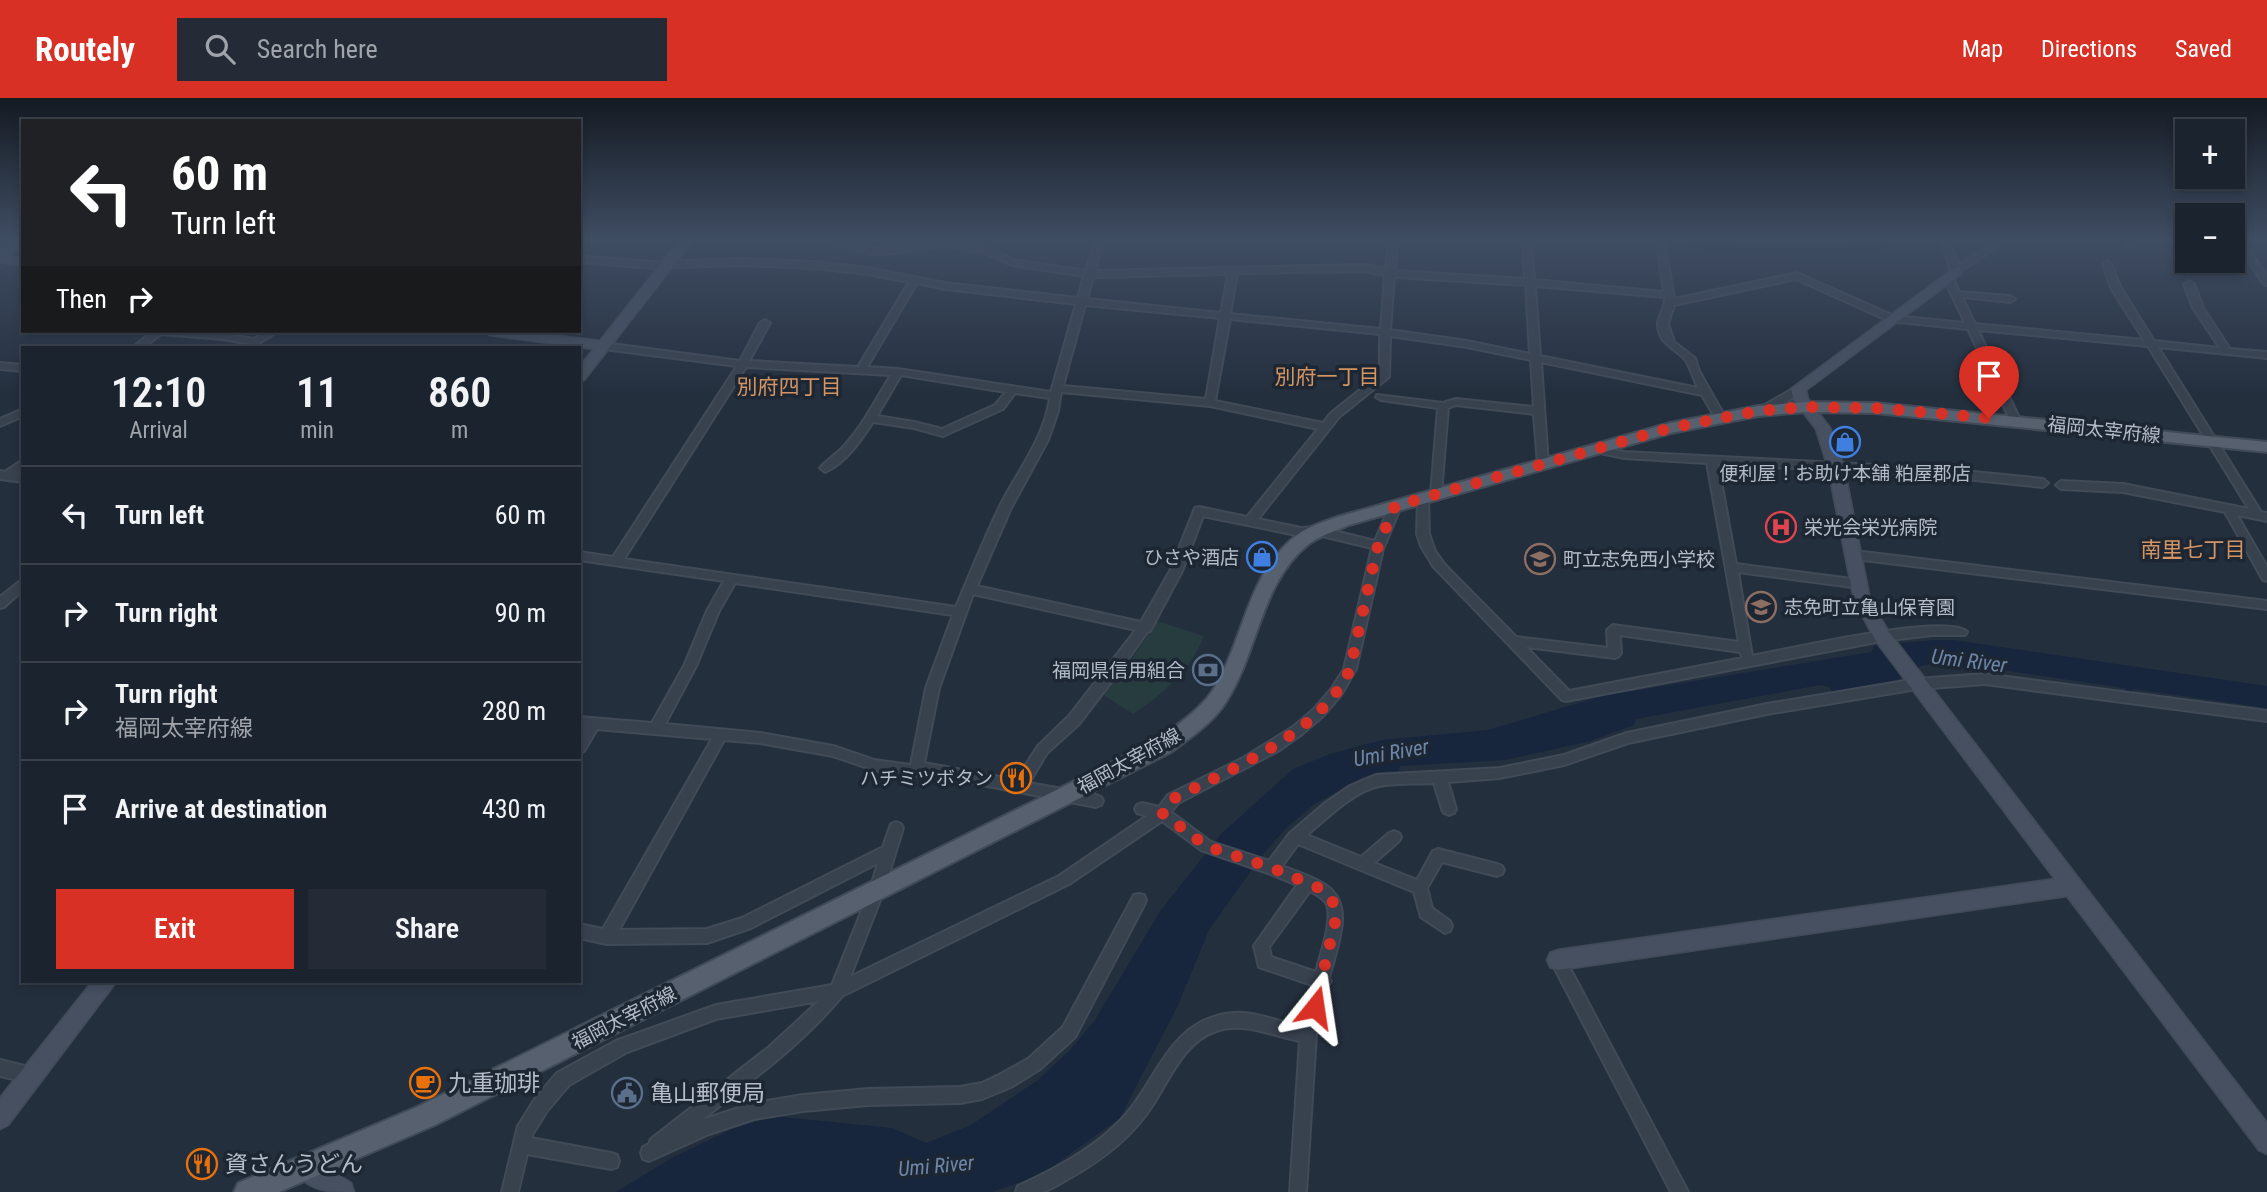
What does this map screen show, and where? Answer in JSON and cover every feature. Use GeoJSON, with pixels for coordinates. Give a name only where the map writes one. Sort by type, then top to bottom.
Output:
{"type":"FeatureCollection","features":[{"type":"Feature","properties":{"kind":"main road","name":"福岡太宰府線"},"geometry":{"type":"LineString","coordinates":[[247,1192],[426,1116],[1164,746],[1198,721],[1219,697],[1273,572],[1293,549],[1318,531],[1429,496],[1670,428],[1758,411],[1806,407],[1875,408],[2267,447]]}},
{"type":"Feature","properties":{"kind":"street"},"geometry":{"type":"LineString","coordinates":[[581,375],[647,291]]}},
{"type":"Feature","properties":{"kind":"street"},"geometry":{"type":"LineString","coordinates":[[861,370],[908,291]]}},
{"type":"Feature","properties":{"kind":"street"},"geometry":{"type":"LineString","coordinates":[[999,291],[1385,332],[1467,344],[1705,392]]}},
{"type":"Feature","properties":{"kind":"street"},"geometry":{"type":"LineString","coordinates":[[581,722],[721,734],[833,751],[874,765],[915,771],[935,679],[969,589],[1012,493],[1044,437],[1054,410],[1085,291]]}},
{"type":"Feature","properties":{"kind":"street"},"geometry":{"type":"LineString","coordinates":[[1210,403],[1230,291]]}},
{"type":"Feature","properties":{"kind":"street"},"geometry":{"type":"LineString","coordinates":[[1250,521],[1335,415],[1385,375],[1389,291]]}},
{"type":"Feature","properties":{"kind":"street"},"geometry":{"type":"LineString","coordinates":[[1530,291],[1543,465]]}},
{"type":"Feature","properties":{"kind":"street"},"geometry":{"type":"LineString","coordinates":[[1604,291],[1669,299],[1713,291]]}},
{"type":"Feature","properties":{"kind":"street"},"geometry":{"type":"LineString","coordinates":[[1668,291],[1669,299],[1663,324],[1667,337],[1670,344],[1690,358],[1720,418]]}},
{"type":"Feature","properties":{"kind":"street"},"geometry":{"type":"LineString","coordinates":[[1830,291],[1892,319],[2267,355]]}},
{"type":"Feature","properties":{"kind":"street"},"geometry":{"type":"LineString","coordinates":[[1758,411],[1775,405],[1798,389],[1929,291]]}},
{"type":"Feature","properties":{"kind":"street"},"geometry":{"type":"LineString","coordinates":[[1955,291],[2015,421]]}},
{"type":"Feature","properties":{"kind":"street"},"geometry":{"type":"LineString","coordinates":[[2118,291],[2262,515]]}},
{"type":"Feature","properties":{"kind":"street"},"geometry":{"type":"LineString","coordinates":[[2192,291],[2198,308],[2227,351]]}},
{"type":"Feature","properties":{"kind":"street"},"geometry":{"type":"LineString","coordinates":[[1956,294],[2010,299]]}},
{"type":"Feature","properties":{"kind":"street"},"geometry":{"type":"LineString","coordinates":[[616,562],[743,364],[765,323]]}},
{"type":"Feature","properties":{"kind":"street"},"geometry":{"type":"LineString","coordinates":[[140,346],[156,333]]}},
{"type":"Feature","properties":{"kind":"street"},"geometry":{"type":"LineString","coordinates":[[228,333],[257,342],[270,333]]}},
{"type":"Feature","properties":{"kind":"street"},"geometry":{"type":"LineString","coordinates":[[504,333],[743,364],[898,372],[1012,390],[1210,403],[1326,427]]}},
{"type":"Feature","properties":{"kind":"street"},"geometry":{"type":"LineString","coordinates":[[0,366],[21,368]]}},
{"type":"Feature","properties":{"kind":"street"},"geometry":{"type":"LineString","coordinates":[[825,468],[843,457],[898,372]]}},
{"type":"Feature","properties":{"kind":"street"},"geometry":{"type":"LineString","coordinates":[[1798,389],[1806,407],[1823,428],[1836,467],[1862,600],[1882,636],[2267,1142]]}},
{"type":"Feature","properties":{"kind":"street"},"geometry":{"type":"LineString","coordinates":[[870,418],[943,433],[999,407],[1012,390]]}},
{"type":"Feature","properties":{"kind":"street"},"geometry":{"type":"LineString","coordinates":[[1381,397],[1443,406],[1456,402],[1538,411]]}},
{"type":"Feature","properties":{"kind":"street"},"geometry":{"type":"LineString","coordinates":[[1443,406],[1422,528],[1428,550],[1441,568],[1566,696],[1747,655],[1932,630],[1961,632]]}},
{"type":"Feature","properties":{"kind":"street"},"geometry":{"type":"LineString","coordinates":[[0,423],[21,413]]}},
{"type":"Feature","properties":{"kind":"street"},"geometry":{"type":"LineString","coordinates":[[11,418],[21,419]]}},
{"type":"Feature","properties":{"kind":"street"},"geometry":{"type":"LineString","coordinates":[[1595,449],[1624,455],[1935,472],[2043,483]]}},
{"type":"Feature","properties":{"kind":"street"},"geometry":{"type":"LineString","coordinates":[[1712,460],[1747,655]]}},
{"type":"Feature","properties":{"kind":"street"},"geometry":{"type":"LineString","coordinates":[[4,476],[21,464]]}},
{"type":"Feature","properties":{"kind":"street"},"geometry":{"type":"LineString","coordinates":[[2061,485],[2123,488],[2182,502],[2262,515]]}},
{"type":"Feature","properties":{"kind":"street"},"geometry":{"type":"LineString","coordinates":[[510,1192],[524,1132],[541,1105],[563,1079],[622,1046],[716,1012],[837,991],[1064,880],[1162,813],[1173,799],[1283,742],[1310,719],[1344,683],[1350,669],[1379,546],[1395,506]]}},
{"type":"Feature","properties":{"kind":"street"},"geometry":{"type":"LineString","coordinates":[[2228,508],[2267,577]]}},
{"type":"Feature","properties":{"kind":"street"},"geometry":{"type":"LineString","coordinates":[[1020,785],[1045,745],[1071,723],[1146,628],[1167,593],[1189,544],[1199,511],[1301,532],[1318,531],[1379,546]]}},
{"type":"Feature","properties":{"kind":"street"},"geometry":{"type":"LineString","coordinates":[[1855,555],[2267,605]]}},
{"type":"Feature","properties":{"kind":"street"},"geometry":{"type":"LineString","coordinates":[[581,556],[961,612]]}},
{"type":"Feature","properties":{"kind":"street"},"geometry":{"type":"LineString","coordinates":[[1731,567],[1860,584]]}},
{"type":"Feature","properties":{"kind":"street"},"geometry":{"type":"LineString","coordinates":[[657,727],[690,666],[713,611],[732,578]]}},
{"type":"Feature","properties":{"kind":"street"},"geometry":{"type":"LineString","coordinates":[[0,604],[21,585]]}},
{"type":"Feature","properties":{"kind":"street"},"geometry":{"type":"LineString","coordinates":[[969,589],[1146,628]]}},
{"type":"Feature","properties":{"kind":"street"},"geometry":{"type":"LineString","coordinates":[[1513,640],[1615,653],[1613,630],[1747,655]]}},
{"type":"Feature","properties":{"kind":"street"},"geometry":{"type":"LineString","coordinates":[[1268,867],[1295,837],[1329,808],[1355,790],[1376,781],[1500,773],[1564,760],[1627,738],[1914,679],[1985,679],[2267,716]]}},
{"type":"Feature","properties":{"kind":"street"},"geometry":{"type":"LineString","coordinates":[[581,744],[594,723]]}},
{"type":"Feature","properties":{"kind":"street"},"geometry":{"type":"LineString","coordinates":[[607,937],[721,734]]}},
{"type":"Feature","properties":{"kind":"street"},"geometry":{"type":"LineString","coordinates":[[917,767],[1096,801]]}},
{"type":"Feature","properties":{"kind":"street"},"geometry":{"type":"LineString","coordinates":[[1438,776],[1449,809]]}},
{"type":"Feature","properties":{"kind":"street"},"geometry":{"type":"LineString","coordinates":[[1142,809],[1162,813],[1206,846],[1307,883],[1328,895],[1334,904],[1336,918],[1323,981],[1308,1034],[1298,1192]]}},
{"type":"Feature","properties":{"kind":"street"},"geometry":{"type":"LineString","coordinates":[[896,828],[877,890],[837,991],[823,1008],[775,1052],[672,1131],[649,1153],[706,1126],[754,1111],[803,1102],[960,1095],[982,1091],[1005,1081],[1034,1064],[1069,1032],[1139,900]]}},
{"type":"Feature","properties":{"kind":"street"},"geometry":{"type":"LineString","coordinates":[[1295,837],[1420,888]]}},
{"type":"Feature","properties":{"kind":"street"},"geometry":{"type":"LineString","coordinates":[[1362,864],[1394,837]]}},
{"type":"Feature","properties":{"kind":"street"},"geometry":{"type":"LineString","coordinates":[[581,930],[607,937],[707,936],[746,923],[889,850]]}},
{"type":"Feature","properties":{"kind":"street"},"geometry":{"type":"LineString","coordinates":[[1445,926],[1426,912],[1420,888],[1438,855],[1497,870]]}},
{"type":"Feature","properties":{"kind":"street"},"geometry":{"type":"LineString","coordinates":[[1307,883],[1261,946],[1264,962],[1323,981]]}},
{"type":"Feature","properties":{"kind":"street"},"geometry":{"type":"LineString","coordinates":[[1680,1192],[1558,960],[2071,886]]}},
{"type":"Feature","properties":{"kind":"street"},"geometry":{"type":"LineString","coordinates":[[0,1117],[104,983]]}},
{"type":"Feature","properties":{"kind":"street"},"geometry":{"type":"LineString","coordinates":[[1024,1192],[1080,1164],[1126,1128],[1183,1044],[1204,1027],[1235,1020],[1308,1034]]}},
{"type":"Feature","properties":{"kind":"street"},"geometry":{"type":"LineString","coordinates":[[0,1068],[31,1075]]}},
{"type":"Feature","properties":{"kind":"street"},"geometry":{"type":"LineString","coordinates":[[521,1145],[611,1161]]}},
{"type":"Feature","properties":{"kind":"street"},"geometry":{"type":"LineString","coordinates":[[307,1168],[342,1192]]}},
{"type":"Feature","properties":{"kind":"green space"},"geometry":{"type":"Polygon","coordinates":[[[1157,621],[1204,636],[1192,660],[1175,681],[1133,714],[1102,694],[1125,669],[1157,621]]]}},
{"type":"Feature","properties":{"kind":"water","name":"Umi River"},"geometry":{"type":"Polygon","coordinates":[[[1954,640],[2267,686],[2267,708],[2133,689],[2133,693],[2128,693],[2124,688],[1935,663],[1921,666],[1900,679],[1833,693],[1829,687],[1820,685],[1636,719],[1634,725],[1591,741],[1505,760],[1400,766],[1399,771],[1379,772],[1361,778],[1313,805],[1285,829],[1260,858],[1209,930],[1178,1005],[1120,1118],[1041,1175],[992,1192],[616,1192],[675,1156],[732,1129],[773,1116],[892,1128],[926,1143],[971,1125],[1038,1080],[1070,1050],[1095,1020],[1161,910],[1221,834],[1293,769],[1330,754],[1382,740],[1488,730],[1602,696],[1871,652],[1875,645],[1954,640]]]}},
{"type":"Feature","properties":{"kind":"building","name":"福岡県信用組合"},"geometry":{"type":"Polygon","coordinates":[[[1196,662],[1222,667],[1217,678],[1193,673],[1196,662]]]}},
{"type":"Feature","properties":{"kind":"place","name":"便利屋！お助け本舗 粕屋郡店"},"geometry":{"type":"Point","coordinates":[1845,442]}},
{"type":"Feature","properties":{"kind":"place","name":"栄光会栄光病院"},"geometry":{"type":"Point","coordinates":[1781,527]}},
{"type":"Feature","properties":{"kind":"place","name":"ひさや酒店"},"geometry":{"type":"Point","coordinates":[1262,557]}},
{"type":"Feature","properties":{"kind":"place","name":"町立志免西小学校"},"geometry":{"type":"Point","coordinates":[1540,559]}},
{"type":"Feature","properties":{"kind":"place","name":"志免町立亀山保育園"},"geometry":{"type":"Point","coordinates":[1761,607]}},
{"type":"Feature","properties":{"kind":"place","name":"福岡県信用組合"},"geometry":{"type":"Point","coordinates":[1208,670]}},
{"type":"Feature","properties":{"kind":"place","name":"ハチミツボタン"},"geometry":{"type":"Point","coordinates":[1016,778]}},
{"type":"Feature","properties":{"kind":"place","name":"九重珈琲"},"geometry":{"type":"Point","coordinates":[425,1083]}},
{"type":"Feature","properties":{"kind":"place","name":"亀山郵便局"},"geometry":{"type":"Point","coordinates":[627,1093]}},
{"type":"Feature","properties":{"kind":"place","name":"資さんうどん"},"geometry":{"type":"Point","coordinates":[202,1164]}},
{"type":"Feature","properties":{"kind":"district","name":"別府一丁目"},"geometry":{"type":"Point","coordinates":[1327,377]}},
{"type":"Feature","properties":{"kind":"district","name":"別府四丁目"},"geometry":{"type":"Point","coordinates":[789,387]}},
{"type":"Feature","properties":{"kind":"district","name":"南里七丁目"},"geometry":{"type":"Point","coordinates":[2193,550]}},
{"type":"Feature","properties":{"kind":"route"},"geometry":{"type":"LineString","coordinates":[[1315,1007],[1336,918],[1334,904],[1328,895],[1319,888],[1272,868],[1206,846],[1162,813],[1173,799],[1283,742],[1310,719],[1344,683],[1350,669],[1377,549],[1395,506],[1670,428],[1758,411],[1806,407],[1875,408],[1989,418]]}}]}
